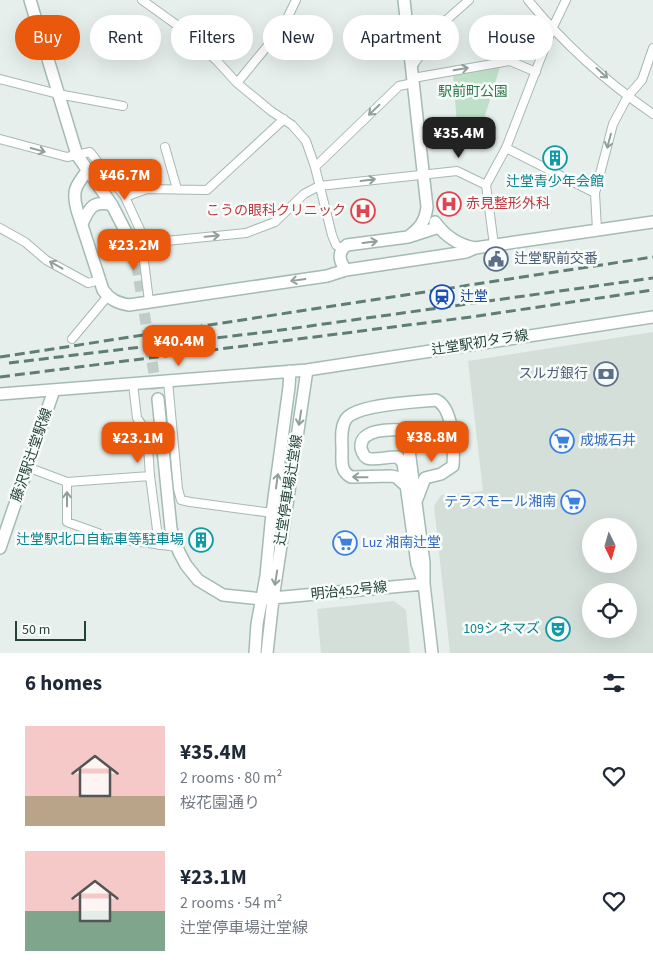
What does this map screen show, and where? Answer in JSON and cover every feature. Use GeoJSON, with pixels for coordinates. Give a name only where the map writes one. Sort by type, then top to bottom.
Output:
{"type":"FeatureCollection","features":[{"type":"Feature","properties":{"kind":"street"},"geometry":{"type":"LineString","coordinates":[[30,0],[77,155],[112,205],[134,248]]}},
{"type":"Feature","properties":{"kind":"street"},"geometry":{"type":"LineString","coordinates":[[142,0],[181,28],[237,83],[292,124],[306,141],[316,167],[332,235],[336,245],[342,249]]}},
{"type":"Feature","properties":{"kind":"street"},"geometry":{"type":"LineString","coordinates":[[237,83],[283,27],[296,0]]}},
{"type":"Feature","properties":{"kind":"street"},"geometry":{"type":"LineString","coordinates":[[404,0],[427,206],[422,226],[408,237]]}},
{"type":"Feature","properties":{"kind":"street"},"geometry":{"type":"LineString","coordinates":[[316,167],[399,86],[412,76],[444,22],[469,0]]}},
{"type":"Feature","properties":{"kind":"street"},"geometry":{"type":"LineString","coordinates":[[528,0],[540,15]]}},
{"type":"Feature","properties":{"kind":"street"},"geometry":{"type":"LineString","coordinates":[[553,27],[566,0]]}},
{"type":"Feature","properties":{"kind":"street"},"geometry":{"type":"LineString","coordinates":[[553,30],[628,96],[653,114]]}},
{"type":"Feature","properties":{"kind":"street"},"geometry":{"type":"LineString","coordinates":[[597,230],[595,193],[613,124],[628,96],[642,80],[653,48]]}},
{"type":"Feature","properties":{"kind":"street"},"geometry":{"type":"LineString","coordinates":[[494,245],[486,185],[506,148],[540,60]]}},
{"type":"Feature","properties":{"kind":"street"},"geometry":{"type":"LineString","coordinates":[[412,76],[510,61],[536,72]]}},
{"type":"Feature","properties":{"kind":"street"},"geometry":{"type":"LineString","coordinates":[[0,79],[58,94],[123,106]]}},
{"type":"Feature","properties":{"kind":"street"},"geometry":{"type":"LineString","coordinates":[[125,197],[147,189],[207,190],[284,119]]}},
{"type":"Feature","properties":{"kind":"street"},"geometry":{"type":"LineString","coordinates":[[0,139],[66,158],[90,152],[125,197],[146,244],[143,253],[149,301]]}},
{"type":"Feature","properties":{"kind":"street"},"geometry":{"type":"LineString","coordinates":[[166,147],[177,188]]}},
{"type":"Feature","properties":{"kind":"street"},"geometry":{"type":"LineString","coordinates":[[506,148],[595,193]]}},
{"type":"Feature","properties":{"kind":"street"},"geometry":{"type":"LineString","coordinates":[[146,244],[246,233],[275,222],[304,194],[319,186],[457,170],[486,185]]}},
{"type":"Feature","properties":{"kind":"street"},"geometry":{"type":"LineString","coordinates":[[87,171],[75,187],[74,193],[82,224],[100,280],[108,297],[117,303],[129,305],[326,276],[346,270],[466,252],[474,248],[653,222]]}},
{"type":"Feature","properties":{"kind":"street"},"geometry":{"type":"LineString","coordinates":[[82,224],[88,210],[95,204],[105,203],[112,205]]}},
{"type":"Feature","properties":{"kind":"street"},"geometry":{"type":"LineString","coordinates":[[427,206],[442,230],[447,254]]}},
{"type":"Feature","properties":{"kind":"street"},"geometry":{"type":"LineString","coordinates":[[0,228],[25,242],[46,260],[88,283],[100,280]]}},
{"type":"Feature","properties":{"kind":"street"},"geometry":{"type":"LineString","coordinates":[[346,270],[341,264],[340,256],[342,249],[347,245],[408,237],[442,230],[463,246],[474,248]]}},
{"type":"Feature","properties":{"kind":"street"},"geometry":{"type":"LineString","coordinates":[[72,339],[108,297]]}},
{"type":"Feature","properties":{"kind":"street","name":"辻堂駅初タラ線"},"geometry":{"type":"LineString","coordinates":[[307,370],[653,317]]}},
{"type":"Feature","properties":{"kind":"street","name":"藤沢駅辻堂駅線"},"geometry":{"type":"LineString","coordinates":[[0,394],[307,370]]}},
{"type":"Feature","properties":{"kind":"street","name":"辻堂停車場辻堂線"},"geometry":{"type":"LineString","coordinates":[[267,599],[307,370]]}},
{"type":"Feature","properties":{"kind":"street","name":"辻堂停車場辻堂線"},"geometry":{"type":"LineString","coordinates":[[267,599],[272,513],[290,387],[290,371]]}},
{"type":"Feature","properties":{"kind":"street"},"geometry":{"type":"LineString","coordinates":[[168,381],[178,489],[181,500],[272,513]]}},
{"type":"Feature","properties":{"kind":"street"},"geometry":{"type":"LineString","coordinates":[[133,384],[137,418],[147,432],[150,476],[159,545]]}},
{"type":"Feature","properties":{"kind":"street","name":"藤沢駅辻堂駅線"},"geometry":{"type":"LineString","coordinates":[[0,548],[54,390]]}},
{"type":"Feature","properties":{"kind":"street"},"geometry":{"type":"LineString","coordinates":[[158,399],[171,529],[186,566],[198,580],[223,596],[267,599]]}},
{"type":"Feature","properties":{"kind":"street"},"geometry":{"type":"LineString","coordinates":[[405,485],[396,477],[391,476],[351,477],[346,474],[342,468],[343,425],[347,417],[371,407],[436,400],[441,402],[450,420],[454,452],[453,466],[441,474],[425,478],[417,500]]}},
{"type":"Feature","properties":{"kind":"street"},"geometry":{"type":"LineString","coordinates":[[424,584],[417,564],[402,463],[398,457],[367,458],[362,453],[361,445],[362,439],[366,435],[394,429],[403,430],[407,434],[417,500],[432,653]]}},
{"type":"Feature","properties":{"kind":"street"},"geometry":{"type":"LineString","coordinates":[[27,467],[67,482],[150,476]]}},
{"type":"Feature","properties":{"kind":"street"},"geometry":{"type":"LineString","coordinates":[[67,482],[67,522],[112,538],[177,547]]}},
{"type":"Feature","properties":{"kind":"street","name":"明治452号線"},"geometry":{"type":"LineString","coordinates":[[267,599],[424,584]]}},
{"type":"Feature","properties":{"kind":"street"},"geometry":{"type":"LineString","coordinates":[[255,653],[256,624],[267,599]]}},
{"type":"Feature","properties":{"kind":"street"},"geometry":{"type":"LineString","coordinates":[[267,599],[267,653]]}},
{"type":"Feature","properties":{"kind":"shaded area"},"geometry":{"type":"Polygon","coordinates":[[[653,332],[653,653],[450,653],[434,506],[441,495],[483,491],[468,361],[653,332]]]}},
{"type":"Feature","properties":{"kind":"shaded area"},"geometry":{"type":"Polygon","coordinates":[[[394,601],[406,610],[410,653],[321,653],[317,609],[394,601]]]}},
{"type":"Feature","properties":{"kind":"green space","name":"駅前町公園"},"geometry":{"type":"Polygon","coordinates":[[[500,67],[483,122],[457,124],[453,75],[500,67]]]}},
{"type":"Feature","properties":{"kind":"tunnel"},"geometry":{"type":"LineString","coordinates":[[134,248],[158,399]]}},
{"type":"Feature","properties":{"kind":"railway"},"geometry":{"type":"LineString","coordinates":[[0,357],[653,257]]}},
{"type":"Feature","properties":{"kind":"railway"},"geometry":{"type":"LineString","coordinates":[[9,363],[274,331],[653,278]]}},
{"type":"Feature","properties":{"kind":"railway"},"geometry":{"type":"LineString","coordinates":[[0,377],[471,317],[653,290]]}},
{"type":"Feature","properties":{"kind":"place","name":"辻堂青少年会館"},"geometry":{"type":"Point","coordinates":[555,158]}},
{"type":"Feature","properties":{"kind":"place","name":"赤見整形外科"},"geometry":{"type":"Point","coordinates":[449,204]}},
{"type":"Feature","properties":{"kind":"place","name":"こうの眼科クリニック"},"geometry":{"type":"Point","coordinates":[363,211]}},
{"type":"Feature","properties":{"kind":"place","name":"辻堂駅前交番"},"geometry":{"type":"Point","coordinates":[496,259]}},
{"type":"Feature","properties":{"kind":"place","name":"辻堂"},"geometry":{"type":"Point","coordinates":[442,297]}},
{"type":"Feature","properties":{"kind":"place","name":"スルガ銀行"},"geometry":{"type":"Point","coordinates":[606,374]}},
{"type":"Feature","properties":{"kind":"place","name":"成城石井"},"geometry":{"type":"Point","coordinates":[562,441]}},
{"type":"Feature","properties":{"kind":"place","name":"テラスモール湘南"},"geometry":{"type":"Point","coordinates":[573,502]}},
{"type":"Feature","properties":{"kind":"place","name":"辻堂駅北口自転車等駐車場"},"geometry":{"type":"Point","coordinates":[201,540]}},
{"type":"Feature","properties":{"kind":"place","name":"Luz 湘南辻堂"},"geometry":{"type":"Point","coordinates":[345,543]}},
{"type":"Feature","properties":{"kind":"place","name":"109シネマズ"},"geometry":{"type":"Point","coordinates":[558,629]}}]}
